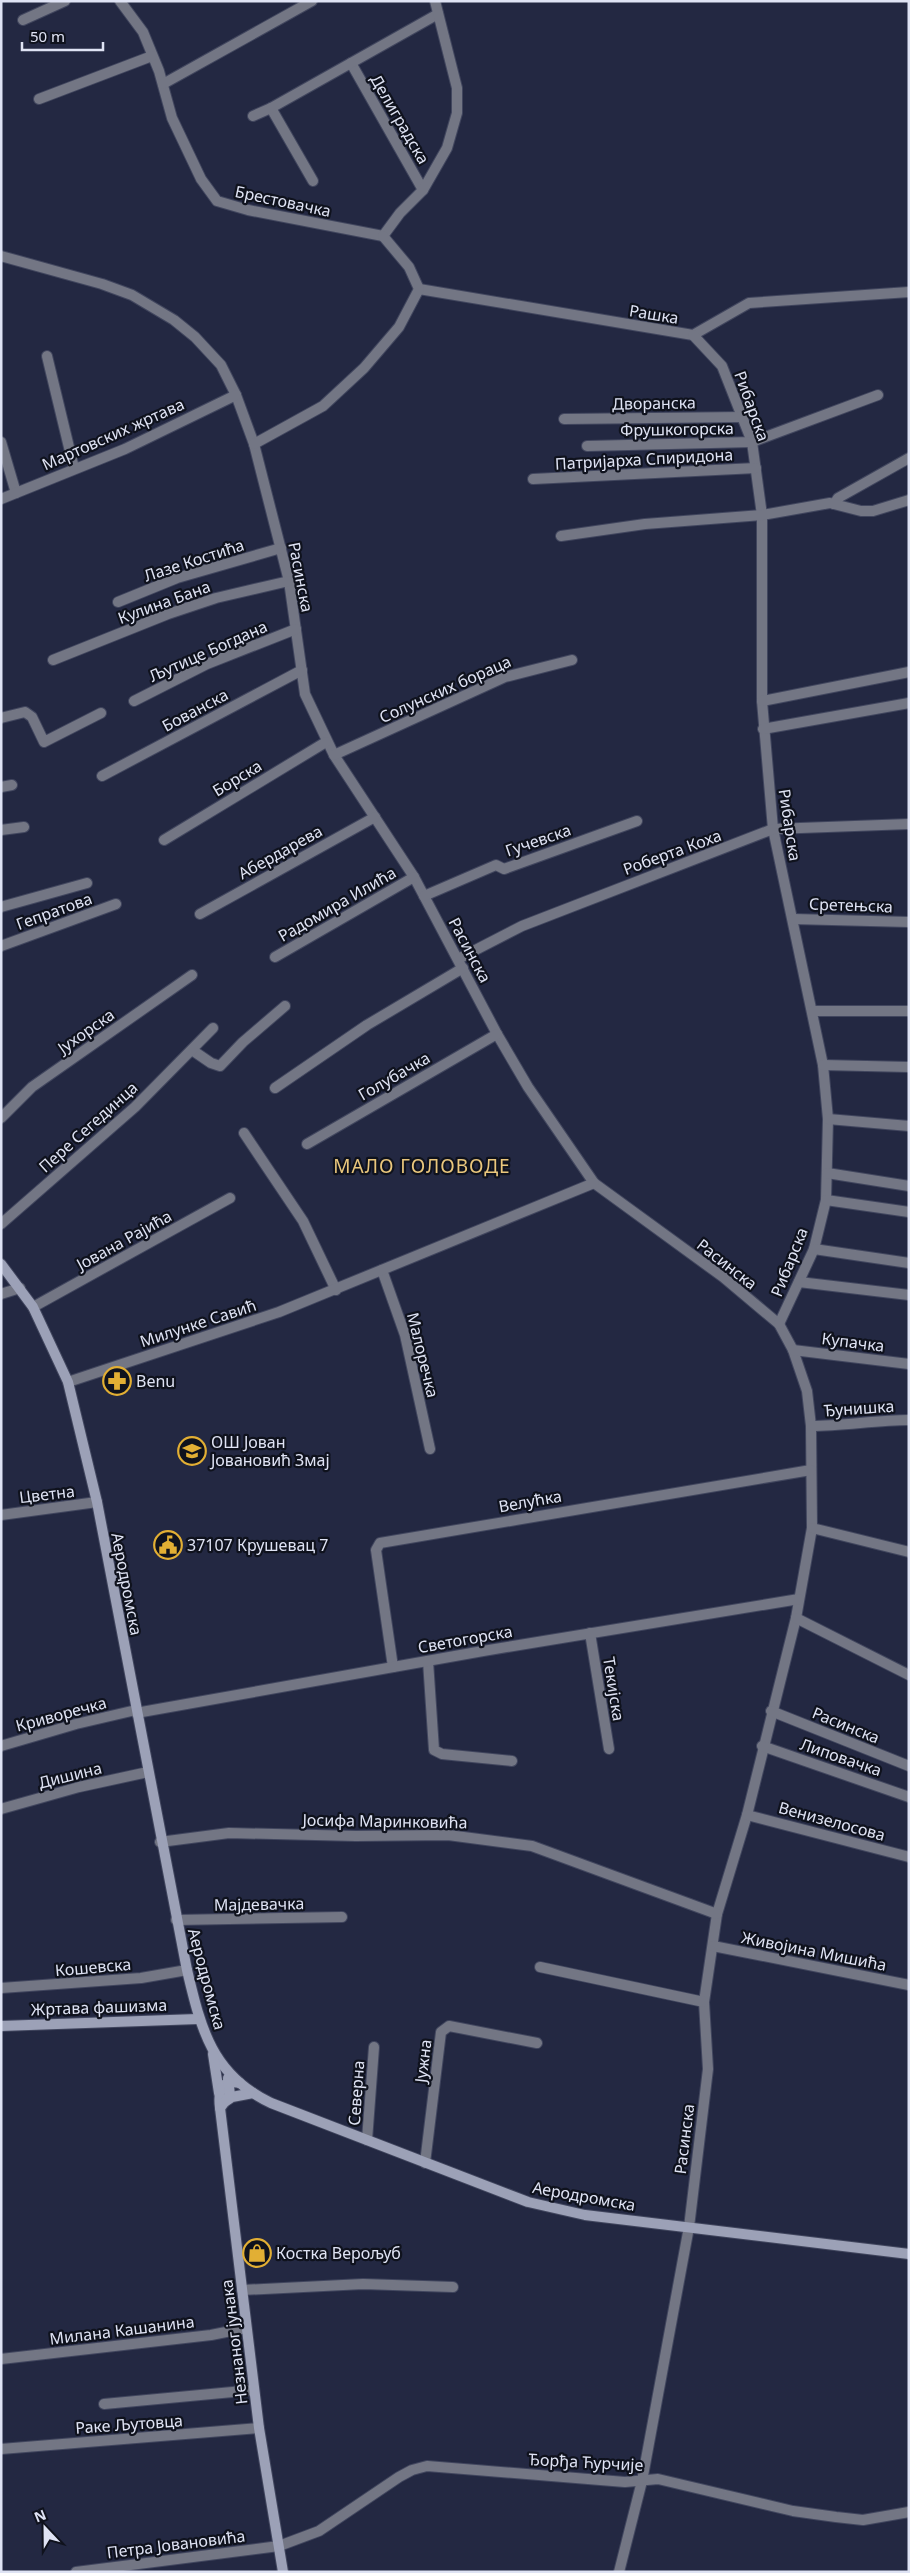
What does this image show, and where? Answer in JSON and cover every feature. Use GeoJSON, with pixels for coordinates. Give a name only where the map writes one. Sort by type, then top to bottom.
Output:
{"type":"FeatureCollection","features":[{"type":"Feature","properties":{"kind":"street"},"geometry":{"type":"LineString","coordinates":[[23,20],[65,1]]}},
{"type":"Feature","properties":{"kind":"street","name":"Брестовачка"},"geometry":{"type":"LineString","coordinates":[[120,1],[143,32],[181,139],[208,192],[217,201],[248,210],[383,236]]}},
{"type":"Feature","properties":{"kind":"street"},"geometry":{"type":"LineString","coordinates":[[163,84],[312,1]]}},
{"type":"Feature","properties":{"kind":"street"},"geometry":{"type":"LineString","coordinates":[[254,444],[323,406],[364,368],[399,327],[419,288],[409,267],[383,236],[400,213],[423,190],[447,148],[457,113],[457,88],[435,1]]}},
{"type":"Feature","properties":{"kind":"street","name":"Делиградска"},"geometry":{"type":"LineString","coordinates":[[253,116],[271,108],[438,14]]}},
{"type":"Feature","properties":{"kind":"street"},"geometry":{"type":"LineString","coordinates":[[39,99],[152,56]]}},
{"type":"Feature","properties":{"kind":"street","name":"Делиградска"},"geometry":{"type":"LineString","coordinates":[[351,63],[423,190]]}},
{"type":"Feature","properties":{"kind":"street"},"geometry":{"type":"LineString","coordinates":[[271,108],[313,182]]}},
{"type":"Feature","properties":{"kind":"street","name":"Расинска"},"geometry":{"type":"LineString","coordinates":[[1,256],[102,284],[132,295],[155,308],[202,344],[221,364],[236,395],[254,444],[289,581],[305,694],[326,742],[414,877],[497,1034],[528,1087],[594,1183],[723,1277],[779,1324],[792,1350],[807,1391],[811,1426],[812,1528],[796,1618],[762,1746],[747,1815],[717,1914],[704,2002],[708,2069],[689,2227],[642,2481],[619,2572]]}},
{"type":"Feature","properties":{"kind":"street","name":"Рашка"},"geometry":{"type":"LineString","coordinates":[[419,288],[693,336],[749,303],[909,292]]}},
{"type":"Feature","properties":{"kind":"street","name":"Рибарска"},"geometry":{"type":"LineString","coordinates":[[693,336],[722,366],[752,442],[762,515],[762,701],[773,829],[823,1065],[828,1119],[826,1200],[814,1250],[779,1324]]}},
{"type":"Feature","properties":{"kind":"street"},"geometry":{"type":"LineString","coordinates":[[47,356],[74,468]]}},
{"type":"Feature","properties":{"kind":"street","name":"Мартовских жртава"},"geometry":{"type":"LineString","coordinates":[[1,498],[125,449],[236,395]]}},
{"type":"Feature","properties":{"kind":"street","name":"Фрушкогорска"},"geometry":{"type":"LineString","coordinates":[[587,446],[752,442],[878,395]]}},
{"type":"Feature","properties":{"kind":"street","name":"Дворанска"},"geometry":{"type":"LineString","coordinates":[[564,419],[743,417]]}},
{"type":"Feature","properties":{"kind":"street"},"geometry":{"type":"LineString","coordinates":[[1,442],[16,493]]}},
{"type":"Feature","properties":{"kind":"street"},"geometry":{"type":"LineString","coordinates":[[834,504],[838,498],[909,458]]}},
{"type":"Feature","properties":{"kind":"street","name":"Патријарха Спиридона"},"geometry":{"type":"LineString","coordinates":[[533,479],[756,468]]}},
{"type":"Feature","properties":{"kind":"street"},"geometry":{"type":"LineString","coordinates":[[561,536],[645,524],[762,515],[834,504],[861,511],[873,511],[909,500]]}},
{"type":"Feature","properties":{"kind":"street","name":"Лазе Костића"},"geometry":{"type":"LineString","coordinates":[[118,602],[177,578],[280,548]]}},
{"type":"Feature","properties":{"kind":"street","name":"Кулина Бана"},"geometry":{"type":"LineString","coordinates":[[52,660],[168,614],[216,598],[289,581]]}},
{"type":"Feature","properties":{"kind":"street","name":"Љутице Богдана"},"geometry":{"type":"LineString","coordinates":[[134,701],[207,664],[296,629]]}},
{"type":"Feature","properties":{"kind":"street","name":"Солунских бораца"},"geometry":{"type":"LineString","coordinates":[[334,755],[506,677],[572,660]]}},
{"type":"Feature","properties":{"kind":"street","name":"Бованска"},"geometry":{"type":"LineString","coordinates":[[102,776],[302,670]]}},
{"type":"Feature","properties":{"kind":"street"},"geometry":{"type":"LineString","coordinates":[[762,701],[909,672]]}},
{"type":"Feature","properties":{"kind":"street"},"geometry":{"type":"LineString","coordinates":[[763,728],[909,703]]}},
{"type":"Feature","properties":{"kind":"street"},"geometry":{"type":"LineString","coordinates":[[1,718],[25,712],[32,717],[44,742],[101,712]]}},
{"type":"Feature","properties":{"kind":"street","name":"Борска"},"geometry":{"type":"LineString","coordinates":[[164,840],[326,742]]}},
{"type":"Feature","properties":{"kind":"street"},"geometry":{"type":"LineString","coordinates":[[1,787],[12,785]]}},
{"type":"Feature","properties":{"kind":"street","name":"Абердарева"},"geometry":{"type":"LineString","coordinates":[[200,914],[375,817]]}},
{"type":"Feature","properties":{"kind":"street","name":"Гучевска"},"geometry":{"type":"LineString","coordinates":[[424,896],[496,865],[504,868],[637,821]]}},
{"type":"Feature","properties":{"kind":"street","name":"Роберта Коха"},"geometry":{"type":"LineString","coordinates":[[276,1088],[367,1025],[522,926],[773,829],[909,824]]}},
{"type":"Feature","properties":{"kind":"street"},"geometry":{"type":"LineString","coordinates":[[1,830],[24,827]]}},
{"type":"Feature","properties":{"kind":"street","name":"Радомира Илића"},"geometry":{"type":"LineString","coordinates":[[275,957],[414,877]]}},
{"type":"Feature","properties":{"kind":"street"},"geometry":{"type":"LineString","coordinates":[[1,906],[87,883]]}},
{"type":"Feature","properties":{"kind":"street","name":"Гепратова"},"geometry":{"type":"LineString","coordinates":[[1,946],[116,904]]}},
{"type":"Feature","properties":{"kind":"street","name":"Сретењска"},"geometry":{"type":"LineString","coordinates":[[793,919],[909,922]]}},
{"type":"Feature","properties":{"kind":"street","name":"Јухорска"},"geometry":{"type":"LineString","coordinates":[[1,1118],[32,1087],[192,975]]}},
{"type":"Feature","properties":{"kind":"street"},"geometry":{"type":"LineString","coordinates":[[192,1050],[211,1063],[220,1066],[243,1042],[285,1006]]}},
{"type":"Feature","properties":{"kind":"street"},"geometry":{"type":"LineString","coordinates":[[812,1011],[909,1011]]}},
{"type":"Feature","properties":{"kind":"street","name":"Пере Сегединца"},"geometry":{"type":"LineString","coordinates":[[1,1224],[135,1107],[213,1028]]}},
{"type":"Feature","properties":{"kind":"street","name":"Голубачка"},"geometry":{"type":"LineString","coordinates":[[307,1144],[497,1034]]}},
{"type":"Feature","properties":{"kind":"street"},"geometry":{"type":"LineString","coordinates":[[823,1065],[909,1067]]}},
{"type":"Feature","properties":{"kind":"street"},"geometry":{"type":"LineString","coordinates":[[828,1119],[909,1126]]}},
{"type":"Feature","properties":{"kind":"street"},"geometry":{"type":"LineString","coordinates":[[244,1133],[303,1221],[336,1290]]}},
{"type":"Feature","properties":{"kind":"street"},"geometry":{"type":"LineString","coordinates":[[827,1173],[909,1186]]}},
{"type":"Feature","properties":{"kind":"street","name":"Милунке Савић"},"geometry":{"type":"LineString","coordinates":[[68,1382],[238,1326],[336,1290],[594,1183]]}},
{"type":"Feature","properties":{"kind":"street","name":"Јована Рајића"},"geometry":{"type":"LineString","coordinates":[[33,1307],[230,1198]]}},
{"type":"Feature","properties":{"kind":"street"},"geometry":{"type":"LineString","coordinates":[[826,1200],[909,1212]]}},
{"type":"Feature","properties":{"kind":"street"},"geometry":{"type":"LineString","coordinates":[[814,1250],[909,1263]]}},
{"type":"Feature","properties":{"kind":"street","name":"Аеродромска"},"geometry":{"type":"LineString","coordinates":[[1,1264],[33,1307],[68,1382],[97,1502],[134,1712],[198,2019],[210,2046],[235,2083],[272,2103],[528,2202],[585,2215],[909,2254]]}},
{"type":"Feature","properties":{"kind":"street","name":"Малоречка"},"geometry":{"type":"LineString","coordinates":[[382,1270],[405,1334],[430,1449]]}},
{"type":"Feature","properties":{"kind":"street"},"geometry":{"type":"LineString","coordinates":[[799,1282],[909,1295]]}},
{"type":"Feature","properties":{"kind":"street"},"geometry":{"type":"LineString","coordinates":[[1,1294],[20,1288]]}},
{"type":"Feature","properties":{"kind":"street","name":"Купачка"},"geometry":{"type":"LineString","coordinates":[[792,1350],[909,1364]]}},
{"type":"Feature","properties":{"kind":"street","name":"Ђунишка"},"geometry":{"type":"LineString","coordinates":[[811,1426],[837,1426],[876,1420],[909,1420]]}},
{"type":"Feature","properties":{"kind":"street","name":"Велућка"},"geometry":{"type":"LineString","coordinates":[[393,1667],[376,1550],[380,1543],[811,1470]]}},
{"type":"Feature","properties":{"kind":"street","name":"Цветна"},"geometry":{"type":"LineString","coordinates":[[1,1515],[97,1502]]}},
{"type":"Feature","properties":{"kind":"street"},"geometry":{"type":"LineString","coordinates":[[812,1528],[909,1552]]}},
{"type":"Feature","properties":{"kind":"street","name":"Светогорска"},"geometry":{"type":"LineString","coordinates":[[134,1712],[799,1599]]}},
{"type":"Feature","properties":{"kind":"street"},"geometry":{"type":"LineString","coordinates":[[796,1618],[909,1675]]}},
{"type":"Feature","properties":{"kind":"street","name":"Текијска"},"geometry":{"type":"LineString","coordinates":[[590,1633],[609,1749]]}},
{"type":"Feature","properties":{"kind":"street"},"geometry":{"type":"LineString","coordinates":[[428,1661],[434,1750],[442,1754],[512,1761]]}},
{"type":"Feature","properties":{"kind":"street","name":"Криворечка"},"geometry":{"type":"LineString","coordinates":[[1,1746],[76,1724],[134,1712]]}},
{"type":"Feature","properties":{"kind":"street","name":"Расинска"},"geometry":{"type":"LineString","coordinates":[[771,1712],[909,1766]]}},
{"type":"Feature","properties":{"kind":"street","name":"Липовачка"},"geometry":{"type":"LineString","coordinates":[[762,1746],[909,1797]]}},
{"type":"Feature","properties":{"kind":"street","name":"Дишина"},"geometry":{"type":"LineString","coordinates":[[1,1810],[80,1787],[148,1772]]}},
{"type":"Feature","properties":{"kind":"street","name":"Венизелосова"},"geometry":{"type":"LineString","coordinates":[[747,1815],[909,1857]]}},
{"type":"Feature","properties":{"kind":"street","name":"Јосифа Маринковића"},"geometry":{"type":"LineString","coordinates":[[160,1842],[229,1833],[356,1836],[448,1835],[532,1846],[717,1914]]}},
{"type":"Feature","properties":{"kind":"street","name":"Мајдевачка"},"geometry":{"type":"LineString","coordinates":[[176,1920],[342,1917]]}},
{"type":"Feature","properties":{"kind":"street","name":"Живојина Мишића"},"geometry":{"type":"LineString","coordinates":[[712,1946],[909,1985]]}},
{"type":"Feature","properties":{"kind":"street"},"geometry":{"type":"LineString","coordinates":[[540,1967],[704,2002]]}},
{"type":"Feature","properties":{"kind":"street","name":"Кошевска"},"geometry":{"type":"LineString","coordinates":[[1,1988],[141,1978],[187,1970]]}},
{"type":"Feature","properties":{"kind":"street","name":"Жртава фашизма"},"geometry":{"type":"LineString","coordinates":[[1,2026],[198,2019]]}},
{"type":"Feature","properties":{"kind":"street","name":"Јужна"},"geometry":{"type":"LineString","coordinates":[[425,2163],[441,2032],[444,2028],[449,2026],[536,2043]]}},
{"type":"Feature","properties":{"kind":"street","name":"Незнаног јунака"},"geometry":{"type":"LineString","coordinates":[[210,2046],[221,2101],[259,2428],[283,2572]]}},
{"type":"Feature","properties":{"kind":"street","name":"Северна"},"geometry":{"type":"LineString","coordinates":[[367,2140],[374,2047]]}},
{"type":"Feature","properties":{"kind":"street"},"geometry":{"type":"LineString","coordinates":[[235,2083],[221,2087],[221,2101],[253,2093]]}},
{"type":"Feature","properties":{"kind":"street"},"geometry":{"type":"LineString","coordinates":[[242,2290],[363,2284],[453,2287]]}},
{"type":"Feature","properties":{"kind":"street","name":"Милана Кашанина"},"geometry":{"type":"LineString","coordinates":[[1,2359],[211,2335],[246,2328]]}},
{"type":"Feature","properties":{"kind":"street"},"geometry":{"type":"LineString","coordinates":[[104,2404],[254,2390]]}},
{"type":"Feature","properties":{"kind":"street","name":"Раке Љутовца"},"geometry":{"type":"LineString","coordinates":[[1,2449],[259,2428]]}},
{"type":"Feature","properties":{"kind":"street","name":"Ђорђа Ћурчије"},"geometry":{"type":"LineString","coordinates":[[279,2546],[319,2532],[412,2470],[427,2466],[625,2482],[658,2479],[792,2511],[863,2520],[909,2512]]}},
{"type":"Feature","properties":{"kind":"street","name":"Петра Јовановића"},"geometry":{"type":"LineString","coordinates":[[76,2572],[279,2546]]}},
{"type":"Feature","properties":{"kind":"place","name":"Benu"},"geometry":{"type":"Point","coordinates":[117,1381]}},
{"type":"Feature","properties":{"kind":"place","name":"ОШ Јован Јовановић Змај"},"geometry":{"type":"Point","coordinates":[192,1451]}},
{"type":"Feature","properties":{"kind":"place","name":"37107 Крушевац 7"},"geometry":{"type":"Point","coordinates":[168,1545]}},
{"type":"Feature","properties":{"kind":"place","name":"Костка Верољуб"},"geometry":{"type":"Point","coordinates":[257,2253]}},
{"type":"Feature","properties":{"kind":"district","name":"МАЛО ГОЛОВОДЕ"},"geometry":{"type":"Point","coordinates":[422,1166]}}]}
